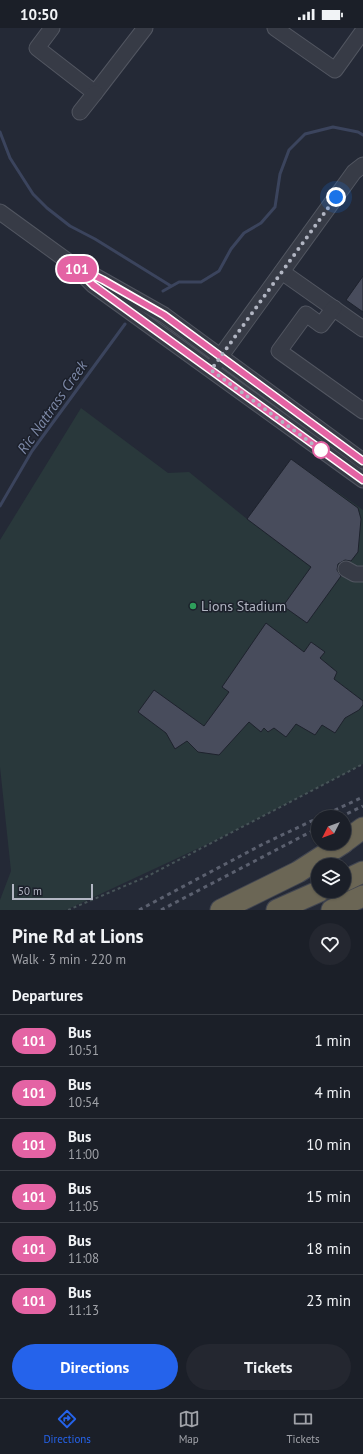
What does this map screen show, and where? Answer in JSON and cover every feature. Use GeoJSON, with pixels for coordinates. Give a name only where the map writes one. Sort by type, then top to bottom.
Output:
{"type":"FeatureCollection","features":[{"type":"Feature","properties":{"kind":"highway"},"geometry":{"type":"LineString","coordinates":[[351,837],[363,828]]}},
{"type":"Feature","properties":{"kind":"highway"},"geometry":{"type":"LineString","coordinates":[[221,910],[298,872],[333,850]]}},
{"type":"Feature","properties":{"kind":"highway"},"geometry":{"type":"LineString","coordinates":[[351,878],[363,872]]}},
{"type":"Feature","properties":{"kind":"highway"},"geometry":{"type":"LineString","coordinates":[[277,910],[311,895]]}},
{"type":"Feature","properties":{"kind":"highway"},"geometry":{"type":"LineString","coordinates":[[332,910],[363,896]]}},
{"type":"Feature","properties":{"kind":"street"},"geometry":{"type":"LineString","coordinates":[[52,28],[37,48],[95,93]]}},
{"type":"Feature","properties":{"kind":"street"},"geometry":{"type":"LineString","coordinates":[[275,28],[294,33],[335,70],[363,31]]}},
{"type":"Feature","properties":{"kind":"street"},"geometry":{"type":"LineString","coordinates":[[80,112],[140,30]]}},
{"type":"Feature","properties":{"kind":"street"},"geometry":{"type":"LineString","coordinates":[[211,370],[354,172],[363,166]]}},
{"type":"Feature","properties":{"kind":"street"},"geometry":{"type":"LineString","coordinates":[[0,212],[73,265],[93,285],[363,480]]}},
{"type":"Feature","properties":{"kind":"street"},"geometry":{"type":"LineString","coordinates":[[73,265],[103,280],[164,315],[363,461]]}},
{"type":"Feature","properties":{"kind":"street"},"geometry":{"type":"LineString","coordinates":[[282,272],[363,329]]}},
{"type":"Feature","properties":{"kind":"street"},"geometry":{"type":"LineString","coordinates":[[334,308],[321,325],[306,314],[279,351],[363,411]]}},
{"type":"Feature","properties":{"kind":"street"},"geometry":{"type":"LineString","coordinates":[[346,569],[355,574],[363,574]]}},
{"type":"Feature","properties":{"kind":"path"},"geometry":{"type":"LineString","coordinates":[[68,910],[146,877],[363,764]]}},
{"type":"Feature","properties":{"kind":"shaded area"},"geometry":{"type":"Polygon","coordinates":[[[81,408],[168,473],[189,472],[247,519],[291,459],[363,510],[363,764],[214,841],[66,910],[0,910],[0,900],[11,871],[0,767],[0,540],[81,408]]]}},
{"type":"Feature","properties":{"kind":"building"},"geometry":{"type":"Polygon","coordinates":[[[363,276],[363,312],[346,300],[363,276]]]}},
{"type":"Feature","properties":{"kind":"building"},"geometry":{"type":"Polygon","coordinates":[[[291,459],[358,508],[361,519],[358,552],[351,561],[345,560],[338,564],[337,570],[341,576],[307,623],[283,606],[311,567],[247,519],[291,459]]]}},
{"type":"Feature","properties":{"kind":"building"},"geometry":{"type":"Polygon","coordinates":[[[266,623],[304,652],[311,642],[325,652],[320,658],[337,672],[334,679],[363,701],[363,705],[359,710],[345,718],[335,733],[322,725],[315,735],[296,724],[286,737],[274,728],[268,732],[264,728],[261,732],[249,722],[219,755],[198,752],[187,741],[175,749],[166,733],[138,712],[154,690],[204,726],[229,692],[222,687],[266,623]]]}},
{"type":"Feature","properties":{"kind":"waterway","name":"Ric Nattrass Creek"},"geometry":{"type":"LineString","coordinates":[[163,291],[179,282],[201,282],[219,271],[231,249],[244,233],[261,223],[275,207],[280,174],[289,150],[305,134],[333,127],[358,132],[363,135]]}},
{"type":"Feature","properties":{"kind":"waterway"},"geometry":{"type":"LineString","coordinates":[[0,132],[10,158],[33,194],[47,208],[70,226],[95,239],[171,286]]}},
{"type":"Feature","properties":{"kind":"waterway","name":"Ric Nattrass Creek"},"geometry":{"type":"LineString","coordinates":[[0,506],[32,451],[125,324]]}},
{"type":"Feature","properties":{"kind":"railway"},"geometry":{"type":"LineString","coordinates":[[335,810],[363,797]]}},
{"type":"Feature","properties":{"kind":"railway"},"geometry":{"type":"LineString","coordinates":[[351,812],[363,806]]}},
{"type":"Feature","properties":{"kind":"railway"},"geometry":{"type":"LineString","coordinates":[[139,910],[263,844],[311,821]]}},
{"type":"Feature","properties":{"kind":"railway"},"geometry":{"type":"LineString","coordinates":[[161,910],[311,832]]}},
{"type":"Feature","properties":{"kind":"bus line","name":"101"},"geometry":{"type":"LineString","coordinates":[[363,461],[164,315],[103,280],[73,265],[93,285],[363,480]]}},
{"type":"Feature","properties":{"kind":"place","name":"Lions Stadium"},"geometry":{"type":"Point","coordinates":[193,606]}},
{"type":"Feature","properties":{"kind":"route"},"geometry":{"type":"LineString","coordinates":[[321,450],[325,453],[211,370],[336,197]]}}]}
